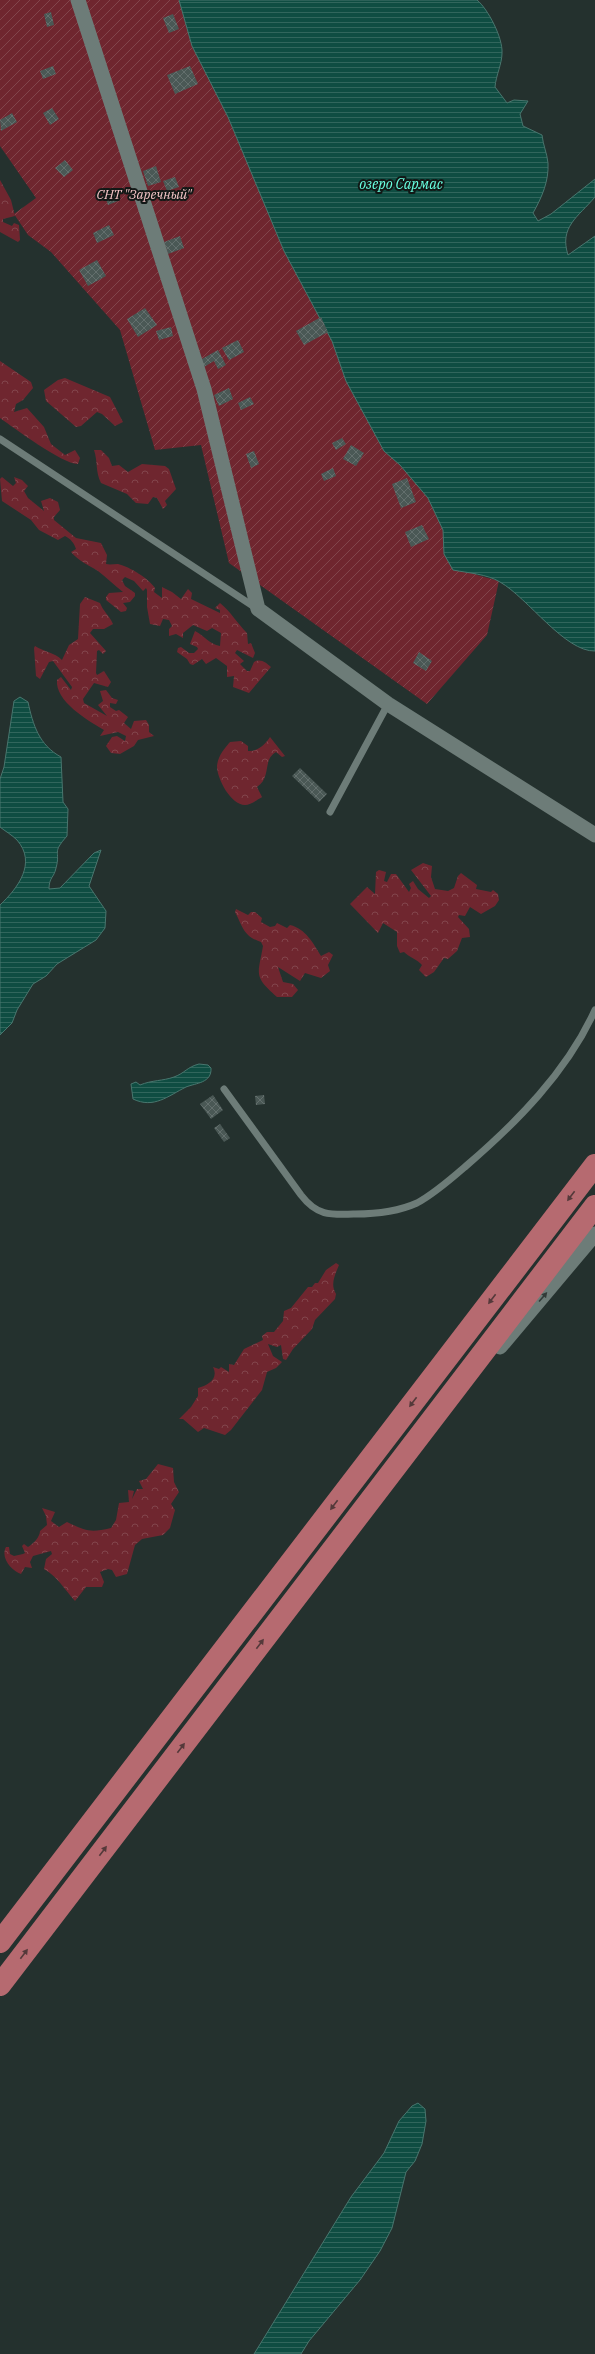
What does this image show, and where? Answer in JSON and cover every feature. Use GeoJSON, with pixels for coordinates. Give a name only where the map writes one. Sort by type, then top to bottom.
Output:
{"type":"FeatureCollection","features":[{"type":"Feature","properties":{"kind":"highway"},"geometry":{"type":"LineString","coordinates":[[0,1942],[595,1165]]}},
{"type":"Feature","properties":{"kind":"highway"},"geometry":{"type":"LineString","coordinates":[[0,1985],[595,1206]]}},
{"type":"Feature","properties":{"kind":"street"},"geometry":{"type":"LineString","coordinates":[[78,0],[204,389],[258,609],[388,704],[595,835]]}},
{"type":"Feature","properties":{"kind":"street"},"geometry":{"type":"LineString","coordinates":[[407,1453],[554,1285],[595,1234]]}},
{"type":"Feature","properties":{"kind":"lane"},"geometry":{"type":"LineString","coordinates":[[0,439],[258,609]]}},
{"type":"Feature","properties":{"kind":"lane"},"geometry":{"type":"LineString","coordinates":[[330,812],[388,704]]}},
{"type":"Feature","properties":{"kind":"lane"},"geometry":{"type":"LineString","coordinates":[[224,1089],[301,1195],[315,1210],[336,1215],[374,1214],[403,1209],[418,1202],[453,1177],[492,1144],[543,1089],[569,1056],[595,1010]]}},
{"type":"Feature","properties":{"kind":"green space","name":"СНТ \"Заречный\""},"geometry":{"type":"Polygon","coordinates":[[[0,0],[179,0],[192,46],[228,117],[284,251],[332,341],[346,381],[384,451],[400,465],[428,498],[443,530],[444,554],[477,575],[499,581],[487,635],[427,704],[229,563],[201,445],[155,450],[120,330],[51,252],[28,235],[14,214],[36,198],[0,146],[0,0]]]}},
{"type":"Feature","properties":{"kind":"green space"},"geometry":{"type":"Polygon","coordinates":[[[0,180],[11,200],[15,216],[3,219],[3,222],[12,226],[14,223],[19,225],[20,240],[18,242],[0,232],[0,180]]]}},
{"type":"Feature","properties":{"kind":"green space"},"geometry":{"type":"Polygon","coordinates":[[[0,361],[31,382],[33,388],[23,400],[16,404],[14,412],[27,408],[44,427],[51,444],[65,455],[75,450],[80,458],[78,464],[71,463],[51,453],[0,418],[0,361]]]}},
{"type":"Feature","properties":{"kind":"green space"},"geometry":{"type":"Polygon","coordinates":[[[65,378],[110,397],[123,422],[115,426],[102,414],[97,412],[81,426],[76,427],[46,401],[44,390],[58,380],[65,378]]]}},
{"type":"Feature","properties":{"kind":"green space"},"geometry":{"type":"Polygon","coordinates":[[[94,450],[101,450],[109,458],[112,466],[119,465],[128,472],[142,464],[165,466],[169,469],[176,489],[165,501],[167,505],[163,509],[157,498],[153,497],[148,504],[136,503],[127,494],[101,483],[94,450]]]}},
{"type":"Feature","properties":{"kind":"green space"},"geometry":{"type":"Polygon","coordinates":[[[2,477],[13,486],[16,483],[14,477],[22,480],[28,486],[24,491],[28,498],[44,511],[41,501],[50,498],[58,502],[60,510],[54,517],[54,520],[76,538],[101,543],[107,555],[106,564],[118,564],[138,573],[152,584],[155,588],[154,592],[162,598],[162,587],[181,599],[188,589],[192,593],[191,599],[220,613],[220,610],[215,608],[220,603],[247,633],[248,644],[251,643],[255,653],[253,658],[237,650],[235,653],[244,661],[240,664],[247,671],[250,671],[254,662],[257,661],[263,662],[271,667],[249,693],[233,687],[234,676],[227,677],[227,666],[216,658],[206,664],[202,659],[193,665],[190,664],[187,659],[177,652],[178,648],[181,647],[189,653],[194,653],[198,649],[190,644],[195,631],[213,644],[220,646],[221,633],[212,628],[207,631],[193,625],[183,633],[183,638],[176,634],[169,636],[169,629],[172,626],[169,620],[163,619],[160,626],[150,624],[146,588],[143,591],[134,581],[125,577],[122,580],[125,586],[135,593],[135,596],[130,602],[123,603],[127,608],[126,611],[121,612],[106,600],[106,597],[109,593],[123,592],[98,571],[84,563],[71,552],[76,549],[71,540],[65,536],[58,540],[39,530],[31,520],[2,501],[0,479],[2,477]]]}},
{"type":"Feature","properties":{"kind":"green space"},"geometry":{"type":"Polygon","coordinates":[[[85,597],[100,603],[113,624],[104,629],[93,629],[90,633],[106,651],[103,654],[99,650],[97,651],[96,673],[97,675],[104,671],[111,682],[108,687],[94,683],[83,699],[84,703],[107,716],[98,705],[103,701],[100,691],[106,690],[112,698],[118,700],[116,704],[110,703],[110,707],[116,711],[119,710],[128,717],[124,723],[131,729],[134,721],[146,720],[149,725],[149,732],[154,736],[138,740],[134,746],[120,754],[111,753],[106,746],[112,737],[117,736],[125,741],[126,736],[118,732],[100,736],[104,730],[73,709],[61,695],[57,680],[61,677],[71,690],[72,687],[53,661],[49,662],[40,679],[36,676],[35,646],[56,655],[62,660],[69,645],[78,639],[80,604],[85,597]]]}},
{"type":"Feature","properties":{"kind":"green space"},"geometry":{"type":"Polygon","coordinates":[[[270,737],[285,756],[282,757],[276,752],[269,759],[266,774],[262,783],[257,787],[262,797],[249,804],[240,804],[230,796],[219,778],[217,766],[220,756],[230,742],[241,741],[248,746],[248,751],[251,751],[261,747],[270,737]]]}},
{"type":"Feature","properties":{"kind":"green space"},"geometry":{"type":"Polygon","coordinates":[[[423,863],[432,866],[431,877],[435,889],[448,891],[454,888],[458,876],[461,873],[477,885],[476,889],[491,892],[493,890],[498,894],[499,900],[495,906],[481,914],[470,907],[465,916],[459,915],[458,917],[469,929],[470,937],[462,938],[457,951],[448,959],[444,958],[434,972],[426,977],[419,970],[422,965],[420,963],[404,952],[400,953],[397,946],[397,932],[383,923],[378,933],[350,904],[367,887],[375,894],[376,872],[379,870],[386,872],[384,881],[387,882],[391,874],[396,874],[409,892],[411,888],[409,884],[413,881],[418,889],[429,898],[431,896],[411,870],[423,863]]]}},
{"type":"Feature","properties":{"kind":"green space"},"geometry":{"type":"Polygon","coordinates":[[[236,909],[248,915],[251,912],[255,912],[262,918],[261,922],[270,927],[275,926],[277,923],[287,928],[290,925],[296,927],[305,933],[321,956],[329,952],[333,955],[328,965],[330,971],[321,978],[305,973],[300,981],[278,967],[283,982],[293,984],[298,990],[292,997],[277,997],[264,984],[259,974],[263,946],[261,942],[250,937],[244,930],[235,912],[236,909]]]}},
{"type":"Feature","properties":{"kind":"green space"},"geometry":{"type":"Polygon","coordinates":[[[336,1263],[339,1265],[333,1283],[336,1294],[335,1299],[315,1320],[312,1329],[293,1349],[286,1360],[283,1359],[281,1345],[277,1347],[268,1344],[273,1356],[282,1362],[276,1368],[267,1372],[262,1390],[231,1430],[225,1435],[204,1428],[198,1432],[183,1419],[179,1419],[191,1407],[198,1396],[198,1388],[209,1383],[214,1378],[215,1375],[213,1367],[219,1369],[221,1367],[229,1372],[229,1364],[234,1365],[244,1349],[263,1340],[262,1336],[267,1332],[274,1332],[283,1321],[284,1311],[291,1308],[308,1287],[312,1287],[315,1283],[318,1283],[326,1270],[336,1263]]]}},
{"type":"Feature","properties":{"kind":"green space"},"geometry":{"type":"Polygon","coordinates":[[[158,1464],[173,1468],[174,1482],[179,1492],[171,1504],[175,1510],[170,1528],[163,1535],[142,1539],[135,1545],[127,1574],[116,1577],[112,1570],[108,1569],[100,1572],[104,1582],[102,1587],[86,1587],[75,1601],[57,1579],[44,1569],[46,1559],[52,1554],[51,1551],[33,1556],[30,1562],[32,1568],[25,1567],[21,1574],[8,1564],[5,1555],[6,1547],[9,1547],[10,1554],[14,1556],[25,1553],[22,1546],[24,1544],[28,1547],[32,1544],[38,1538],[40,1531],[47,1525],[46,1516],[42,1508],[55,1512],[51,1521],[59,1527],[67,1522],[93,1531],[111,1528],[116,1520],[119,1503],[129,1502],[128,1490],[134,1491],[132,1499],[137,1489],[143,1489],[139,1481],[146,1479],[158,1464]]]}},
{"type":"Feature","properties":{"kind":"water","name":"озеро Сармас"},"geometry":{"type":"Polygon","coordinates":[[[179,0],[477,0],[486,10],[494,24],[502,47],[502,57],[495,87],[507,103],[514,100],[528,101],[520,114],[523,126],[542,135],[548,170],[544,189],[533,213],[538,221],[551,214],[595,179],[595,197],[572,223],[566,237],[566,245],[568,255],[595,236],[595,651],[583,649],[571,643],[511,590],[495,579],[483,575],[453,570],[444,554],[443,530],[428,498],[400,465],[384,451],[346,381],[332,341],[284,251],[228,117],[192,46],[179,0]]]}},
{"type":"Feature","properties":{"kind":"water"},"geometry":{"type":"Polygon","coordinates":[[[20,697],[28,702],[32,719],[42,740],[47,747],[61,757],[63,802],[68,809],[67,836],[59,846],[56,868],[50,882],[49,889],[60,888],[94,853],[101,850],[89,886],[106,911],[105,928],[96,940],[57,964],[46,976],[33,984],[17,1010],[12,1023],[0,1035],[0,905],[19,883],[23,875],[25,857],[23,849],[17,840],[0,827],[0,779],[4,767],[14,701],[20,697]]]}},
{"type":"Feature","properties":{"kind":"water"},"geometry":{"type":"Polygon","coordinates":[[[199,1064],[208,1065],[211,1068],[209,1077],[203,1082],[186,1087],[154,1102],[141,1102],[133,1099],[131,1084],[136,1082],[140,1085],[170,1078],[199,1064]]]}},
{"type":"Feature","properties":{"kind":"water"},"geometry":{"type":"Polygon","coordinates":[[[418,2103],[425,2109],[426,2121],[422,2144],[415,2161],[406,2172],[392,2228],[380,2251],[360,2280],[309,2341],[301,2354],[254,2354],[351,2197],[384,2153],[399,2121],[412,2106],[418,2103]]]}},
{"type":"Feature","properties":{"kind":"building"},"geometry":{"type":"Polygon","coordinates":[[[51,12],[54,25],[47,27],[44,14],[51,12]]]}},
{"type":"Feature","properties":{"kind":"building"},"geometry":{"type":"Polygon","coordinates":[[[173,14],[179,29],[169,33],[163,18],[173,14]]]}},
{"type":"Feature","properties":{"kind":"building"},"geometry":{"type":"Polygon","coordinates":[[[53,66],[56,74],[43,79],[40,71],[53,66]]]}},
{"type":"Feature","properties":{"kind":"building"},"geometry":{"type":"Polygon","coordinates":[[[190,66],[198,84],[175,94],[167,75],[190,66]]]}},
{"type":"Feature","properties":{"kind":"building"},"geometry":{"type":"Polygon","coordinates":[[[52,108],[59,119],[50,125],[43,113],[52,108]]]}},
{"type":"Feature","properties":{"kind":"building"},"geometry":{"type":"Polygon","coordinates":[[[12,113],[17,122],[1,131],[0,120],[12,113]]]}},
{"type":"Feature","properties":{"kind":"building"},"geometry":{"type":"Polygon","coordinates":[[[65,160],[73,170],[64,177],[55,168],[65,160]]]}},
{"type":"Feature","properties":{"kind":"building"},"geometry":{"type":"Polygon","coordinates":[[[156,166],[161,182],[148,186],[143,171],[156,166]]]}},
{"type":"Feature","properties":{"kind":"building"},"geometry":{"type":"Polygon","coordinates":[[[175,177],[179,187],[167,191],[163,181],[175,177]]]}},
{"type":"Feature","properties":{"kind":"building"},"geometry":{"type":"Polygon","coordinates":[[[113,190],[118,201],[108,205],[104,194],[113,190]]]}},
{"type":"Feature","properties":{"kind":"building"},"geometry":{"type":"Polygon","coordinates":[[[109,225],[114,235],[97,243],[93,233],[109,225]]]}},
{"type":"Feature","properties":{"kind":"building"},"geometry":{"type":"Polygon","coordinates":[[[180,236],[184,248],[168,254],[164,242],[180,236]]]}},
{"type":"Feature","properties":{"kind":"building"},"geometry":{"type":"Polygon","coordinates":[[[97,260],[106,276],[88,286],[79,270],[97,260]]]}},
{"type":"Feature","properties":{"kind":"building"},"geometry":{"type":"Polygon","coordinates":[[[145,308],[157,325],[138,337],[127,319],[145,308]]]}},
{"type":"Feature","properties":{"kind":"building"},"geometry":{"type":"Polygon","coordinates":[[[321,317],[328,332],[304,345],[296,331],[321,317]]]}},
{"type":"Feature","properties":{"kind":"building"},"geometry":{"type":"Polygon","coordinates":[[[171,327],[173,336],[159,340],[156,331],[171,327]]]}},
{"type":"Feature","properties":{"kind":"building"},"geometry":{"type":"Polygon","coordinates":[[[238,340],[244,352],[229,360],[222,348],[238,340]]]}},
{"type":"Feature","properties":{"kind":"building"},"geometry":{"type":"Polygon","coordinates":[[[218,350],[226,365],[218,369],[214,361],[204,367],[200,360],[218,350]]]}},
{"type":"Feature","properties":{"kind":"building"},"geometry":{"type":"Polygon","coordinates":[[[229,388],[233,399],[219,406],[214,395],[229,388]]]}},
{"type":"Feature","properties":{"kind":"building"},"geometry":{"type":"Polygon","coordinates":[[[250,397],[254,404],[241,410],[238,403],[250,397]]]}},
{"type":"Feature","properties":{"kind":"building"},"geometry":{"type":"Polygon","coordinates":[[[342,438],[346,444],[336,450],[332,443],[342,438]]]}},
{"type":"Feature","properties":{"kind":"building"},"geometry":{"type":"Polygon","coordinates":[[[351,445],[364,453],[356,466],[343,459],[351,445]]]}},
{"type":"Feature","properties":{"kind":"building"},"geometry":{"type":"Polygon","coordinates":[[[254,451],[259,464],[251,468],[246,454],[254,451]]]}},
{"type":"Feature","properties":{"kind":"building"},"geometry":{"type":"Polygon","coordinates":[[[333,468],[336,476],[324,481],[321,474],[333,468]]]}},
{"type":"Feature","properties":{"kind":"building"},"geometry":{"type":"Polygon","coordinates":[[[407,478],[416,502],[401,508],[392,484],[407,478]]]}},
{"type":"Feature","properties":{"kind":"building"},"geometry":{"type":"Polygon","coordinates":[[[422,525],[429,539],[411,547],[405,532],[422,525]]]}},
{"type":"Feature","properties":{"kind":"building"},"geometry":{"type":"Polygon","coordinates":[[[419,652],[432,661],[426,671],[413,663],[419,652]]]}},
{"type":"Feature","properties":{"kind":"building"},"geometry":{"type":"Polygon","coordinates":[[[300,768],[327,794],[319,802],[292,776],[300,768]]]}},
{"type":"Feature","properties":{"kind":"building"},"geometry":{"type":"Polygon","coordinates":[[[213,1095],[223,1110],[211,1119],[200,1104],[213,1095]]]}},
{"type":"Feature","properties":{"kind":"building"},"geometry":{"type":"Polygon","coordinates":[[[264,1095],[265,1104],[256,1105],[255,1096],[264,1095]]]}},
{"type":"Feature","properties":{"kind":"building"},"geometry":{"type":"Polygon","coordinates":[[[220,1124],[230,1138],[224,1142],[214,1128],[220,1124]]]}}]}
